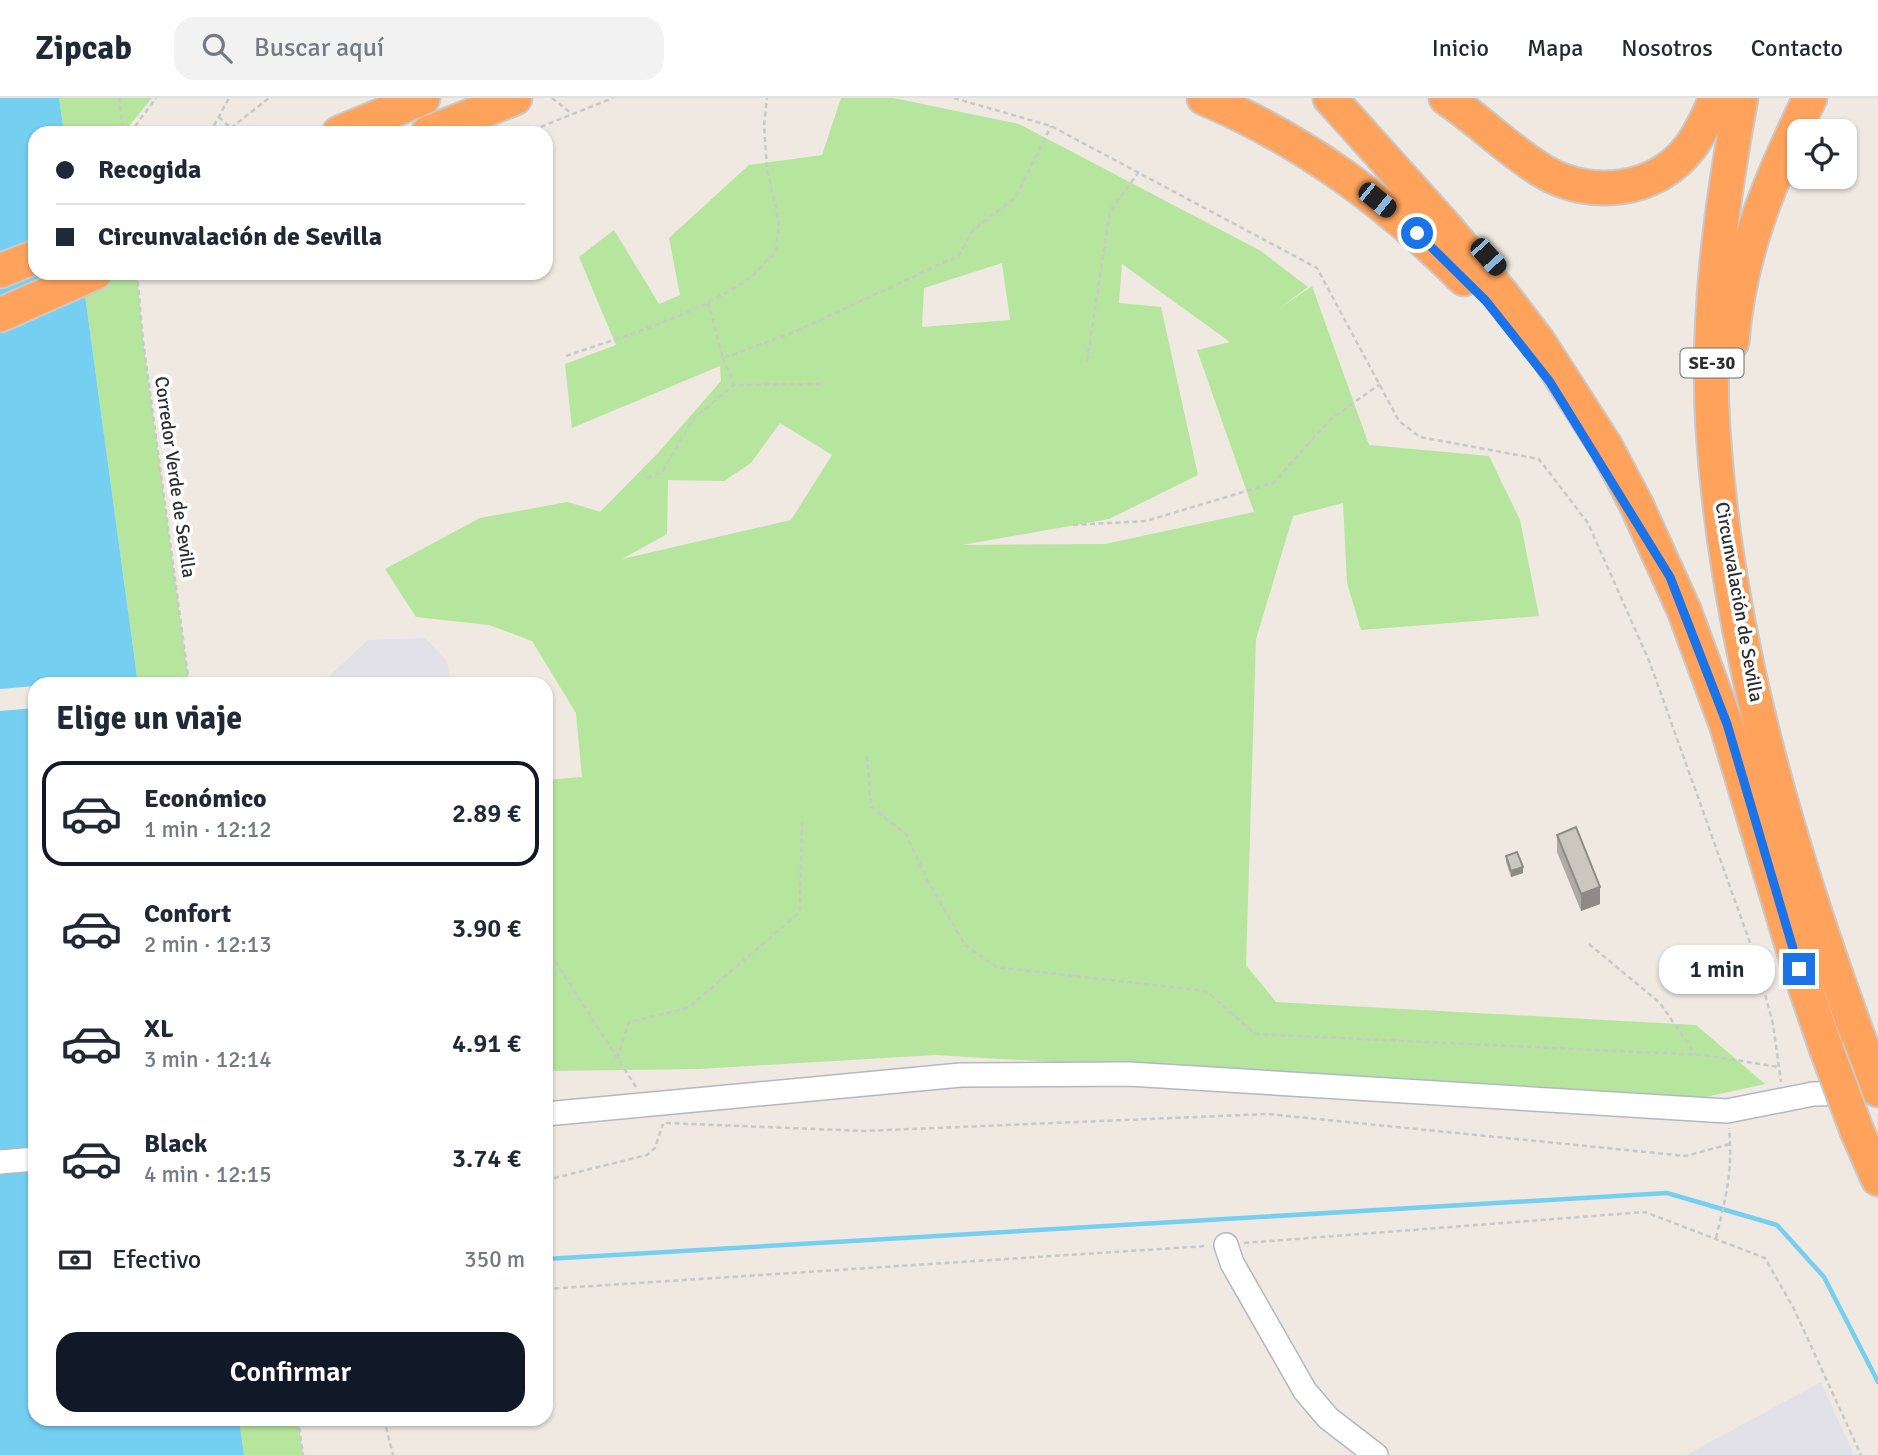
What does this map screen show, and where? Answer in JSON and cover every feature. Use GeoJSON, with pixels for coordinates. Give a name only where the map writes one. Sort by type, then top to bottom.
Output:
{"type":"FeatureCollection","features":[{"type":"Feature","properties":{"kind":"highway"},"geometry":{"type":"LineString","coordinates":[[356,126],[422,98]]}},
{"type":"Feature","properties":{"kind":"highway"},"geometry":{"type":"LineString","coordinates":[[445,126],[515,98]]}},
{"type":"Feature","properties":{"kind":"highway"},"geometry":{"type":"LineString","coordinates":[[1204,98],[1237,112],[1357,184],[1417,233],[1486,301],[1550,382],[1670,577]]}},
{"type":"Feature","properties":{"kind":"highway","name":"Circunvalación de Sevilla"},"geometry":{"type":"LineString","coordinates":[[1329,98],[1452,235],[1538,341],[1606,447],[1636,504],[1670,577],[1727,724],[1779,905],[1826,1048],[1878,1179]]}},
{"type":"Feature","properties":{"kind":"highway"},"geometry":{"type":"LineString","coordinates":[[1347,98],[1506,277],[1606,420],[1656,515],[1698,612],[1713,655],[1727,724]]}},
{"type":"Feature","properties":{"kind":"highway"},"geometry":{"type":"LineString","coordinates":[[1446,98],[1542,170],[1576,185],[1616,189],[1648,180],[1676,162],[1690,148],[1702,129],[1716,98]]}},
{"type":"Feature","properties":{"kind":"highway","name":"Circunvalación de Sevilla"},"geometry":{"type":"LineString","coordinates":[[1741,98],[1718,240],[1712,344],[1713,428],[1723,533],[1740,628],[1790,828],[1861,1047],[1878,1091]]}},
{"type":"Feature","properties":{"kind":"highway"},"geometry":{"type":"LineString","coordinates":[[1740,628],[1730,429],[1730,368],[1734,321],[1742,271],[1756,222],[1810,98]]}},
{"type":"Feature","properties":{"kind":"highway"},"geometry":{"type":"LineString","coordinates":[[0,271],[28,260]]}},
{"type":"Feature","properties":{"kind":"highway"},"geometry":{"type":"LineString","coordinates":[[0,315],[79,280]]}},
{"type":"Feature","properties":{"kind":"street"},"geometry":{"type":"LineString","coordinates":[[553,1113],[961,1075],[1129,1074],[1727,1116],[1813,1094],[1878,1091]]}},
{"type":"Feature","properties":{"kind":"street"},"geometry":{"type":"LineString","coordinates":[[0,1162],[28,1160]]}},
{"type":"Feature","properties":{"kind":"street"},"geometry":{"type":"LineString","coordinates":[[1226,1245],[1232,1263],[1305,1391],[1328,1418],[1376,1455]]}},
{"type":"Feature","properties":{"kind":"path"},"geometry":{"type":"LineString","coordinates":[[119,98],[122,126]]}},
{"type":"Feature","properties":{"kind":"path"},"geometry":{"type":"LineString","coordinates":[[135,126],[156,98]]}},
{"type":"Feature","properties":{"kind":"path"},"geometry":{"type":"LineString","coordinates":[[214,126],[229,98]]}},
{"type":"Feature","properties":{"kind":"path"},"geometry":{"type":"LineString","coordinates":[[234,126],[269,98]]}},
{"type":"Feature","properties":{"kind":"path"},"geometry":{"type":"LineString","coordinates":[[552,98],[572,114]]}},
{"type":"Feature","properties":{"kind":"path"},"geometry":{"type":"LineString","coordinates":[[542,126],[613,98]]}},
{"type":"Feature","properties":{"kind":"path"},"geometry":{"type":"LineString","coordinates":[[566,356],[671,320],[708,302],[747,280],[776,251],[779,222],[767,169],[764,125],[767,98]]}},
{"type":"Feature","properties":{"kind":"path"},"geometry":{"type":"LineString","coordinates":[[954,98],[1051,126],[1317,268],[1399,421],[1420,437],[1539,459],[1588,523],[1650,663],[1754,954],[1773,1024],[1783,1100]]}},
{"type":"Feature","properties":{"kind":"path"},"geometry":{"type":"LineString","coordinates":[[219,117],[229,126]]}},
{"type":"Feature","properties":{"kind":"path"},"geometry":{"type":"LineString","coordinates":[[723,358],[792,333],[958,256],[973,230],[1016,197],[1051,126]]}},
{"type":"Feature","properties":{"kind":"path"},"geometry":{"type":"LineString","coordinates":[[1087,361],[1110,211],[1138,173]]}},
{"type":"Feature","properties":{"kind":"path","name":"Corredor Verde de Sevilla"},"geometry":{"type":"LineString","coordinates":[[138,280],[143,340],[188,677]]}},
{"type":"Feature","properties":{"kind":"path"},"geometry":{"type":"LineString","coordinates":[[708,302],[723,358],[734,385]]}},
{"type":"Feature","properties":{"kind":"path"},"geometry":{"type":"LineString","coordinates":[[647,478],[662,472],[694,418],[734,385],[823,384]]}},
{"type":"Feature","properties":{"kind":"path"},"geometry":{"type":"LineString","coordinates":[[1073,525],[1146,521],[1273,483],[1331,419],[1380,384]]}},
{"type":"Feature","properties":{"kind":"path"},"geometry":{"type":"LineString","coordinates":[[867,756],[871,807],[906,834],[928,881],[965,945],[996,967],[1206,991],[1255,1034],[1695,1054],[1779,1067]]}},
{"type":"Feature","properties":{"kind":"path"},"geometry":{"type":"LineString","coordinates":[[617,1058],[629,1022],[688,1008],[800,912],[802,818]]}},
{"type":"Feature","properties":{"kind":"path"},"geometry":{"type":"LineString","coordinates":[[1589,944],[1660,1003],[1695,1054]]}},
{"type":"Feature","properties":{"kind":"path"},"geometry":{"type":"LineString","coordinates":[[553,958],[648,1105]]}},
{"type":"Feature","properties":{"kind":"path"},"geometry":{"type":"LineString","coordinates":[[553,1178],[647,1155],[655,1148],[663,1123],[864,1131],[1267,1114],[1686,1156],[1730,1144]]}},
{"type":"Feature","properties":{"kind":"path"},"geometry":{"type":"LineString","coordinates":[[1716,1238],[1729,1184],[1730,1144],[1727,1116]]}},
{"type":"Feature","properties":{"kind":"path"},"geometry":{"type":"LineString","coordinates":[[553,1289],[1226,1245],[1645,1212],[1765,1258],[1794,1309],[1861,1455]]}},
{"type":"Feature","properties":{"kind":"path"},"geometry":{"type":"LineString","coordinates":[[299,1426],[303,1455]]}},
{"type":"Feature","properties":{"kind":"path"},"geometry":{"type":"LineString","coordinates":[[386,1426],[393,1455]]}},
{"type":"Feature","properties":{"kind":"shaded area"},"geometry":{"type":"Polygon","coordinates":[[[425,638],[447,661],[450,677],[328,677],[368,640],[425,638]]]}},
{"type":"Feature","properties":{"kind":"shaded area"},"geometry":{"type":"Polygon","coordinates":[[[1821,1382],[1854,1455],[1686,1455],[1821,1382]]]}},
{"type":"Feature","properties":{"kind":"green space"},"geometry":{"type":"Polygon","coordinates":[[[59,98],[152,98],[129,126],[63,126],[59,98]]]}},
{"type":"Feature","properties":{"kind":"green space"},"geometry":{"type":"Polygon","coordinates":[[[841,98],[893,98],[1019,124],[1261,251],[1308,287],[1277,310],[1312,286],[1369,445],[1489,456],[1520,520],[1539,616],[1361,630],[1347,583],[1343,503],[1293,516],[1256,639],[1246,965],[1276,1002],[1696,1025],[1765,1084],[1692,1100],[935,1055],[698,1069],[553,1071],[553,779],[582,777],[576,713],[532,641],[489,625],[416,617],[385,569],[480,518],[568,502],[600,512],[657,454],[721,381],[720,366],[572,428],[565,364],[616,345],[579,257],[614,230],[659,304],[680,295],[669,238],[749,165],[822,155],[841,98]],[[1002,263],[924,288],[922,327],[1010,320],[1002,263]],[[1122,264],[1119,303],[1161,307],[1198,475],[1109,519],[962,545],[1105,544],[1254,512],[1197,350],[1230,342],[1122,264]],[[780,423],[751,463],[724,481],[668,480],[667,534],[622,559],[791,520],[832,455],[780,423]]]}},
{"type":"Feature","properties":{"kind":"green space"},"geometry":{"type":"Polygon","coordinates":[[[83,280],[138,280],[143,340],[188,677],[137,677],[83,280]]]}},
{"type":"Feature","properties":{"kind":"green space"},"geometry":{"type":"Polygon","coordinates":[[[240,1426],[299,1426],[303,1455],[244,1455],[240,1426]]]}},
{"type":"Feature","properties":{"kind":"water"},"geometry":{"type":"Polygon","coordinates":[[[0,98],[59,98],[63,126],[28,126],[28,280],[83,280],[137,677],[28,677],[28,1426],[240,1426],[244,1455],[0,1455],[0,98]]]}},
{"type":"Feature","properties":{"kind":"pier"},"geometry":{"type":"Polygon","coordinates":[[[28,687],[28,709],[0,711],[0,689],[28,687]]]}},
{"type":"Feature","properties":{"kind":"building"},"geometry":{"type":"Polygon","coordinates":[[[1576,827],[1600,887],[1581,894],[1557,835],[1576,827]]]}},
{"type":"Feature","properties":{"kind":"building"},"geometry":{"type":"Polygon","coordinates":[[[1517,852],[1523,867],[1511,871],[1506,856],[1517,852]]]}},
{"type":"Feature","properties":{"kind":"waterway"},"geometry":{"type":"LineString","coordinates":[[553,1259],[1667,1193],[1777,1225],[1824,1277],[1878,1382]]}},
{"type":"Feature","properties":{"kind":"route"},"geometry":{"type":"LineString","coordinates":[[1417,233],[1486,301],[1550,382],[1670,577],[1727,724],[1799,969]]}}]}
